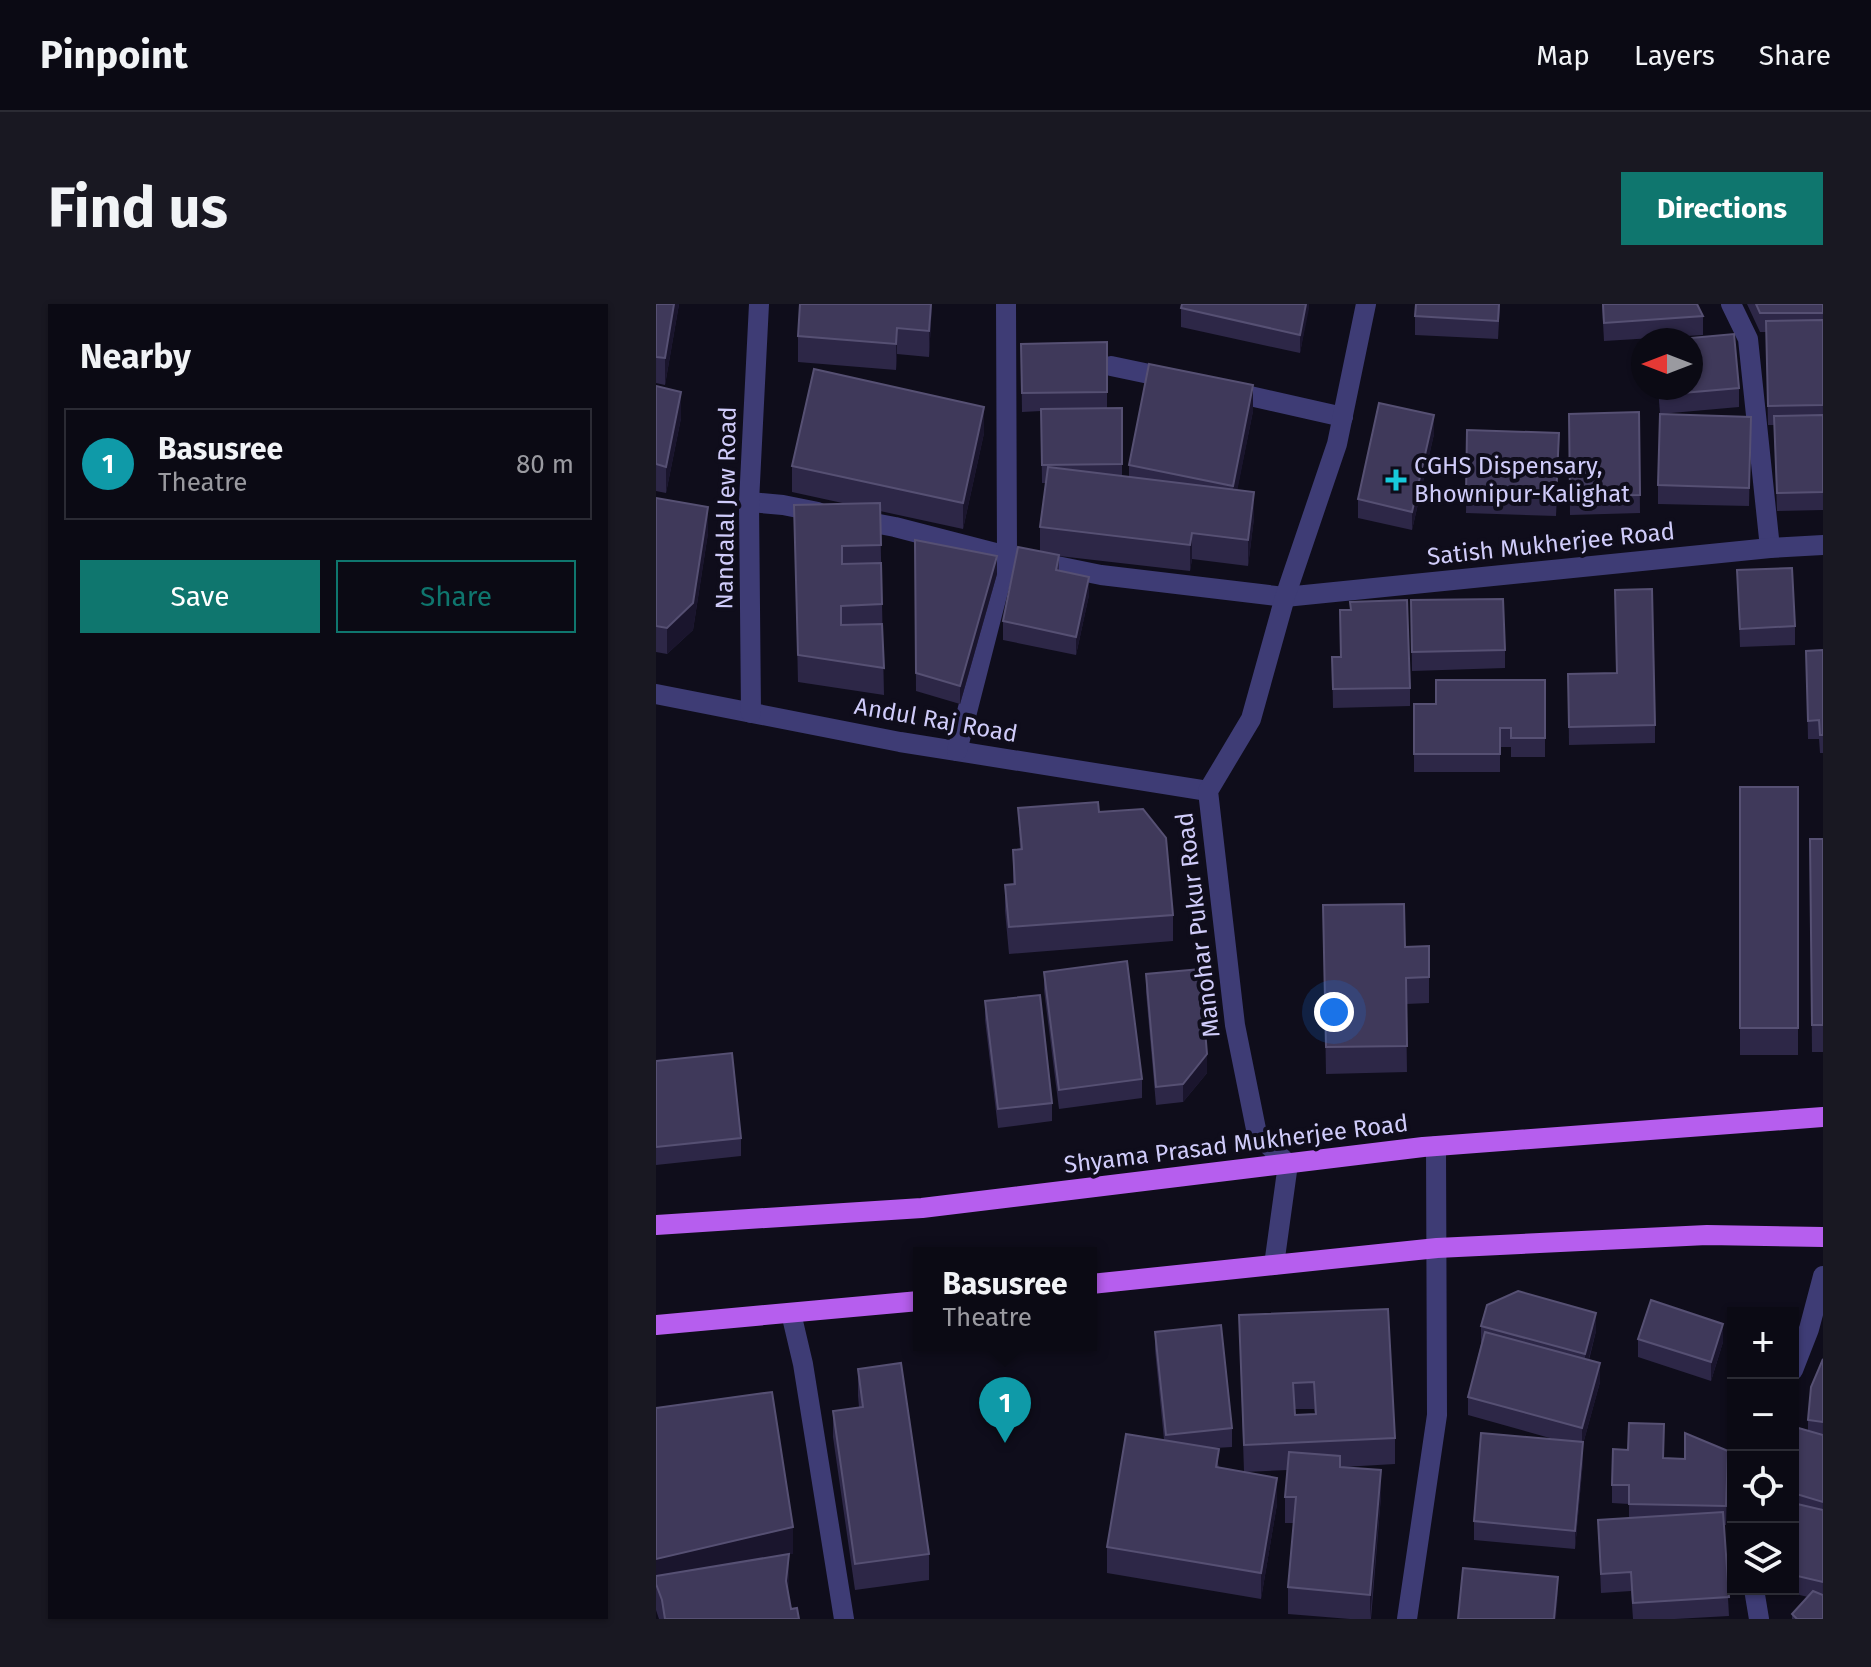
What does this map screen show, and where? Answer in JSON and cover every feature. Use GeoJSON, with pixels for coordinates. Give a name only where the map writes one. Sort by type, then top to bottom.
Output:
{"type":"FeatureCollection","features":[{"type":"Feature","properties":{"kind":"main road","name":"Shyama Prasad Mukherjee Road"},"geometry":{"type":"LineString","coordinates":[[656,1225],[922,1208],[1436,1146],[1823,1117]]}},
{"type":"Feature","properties":{"kind":"main road"},"geometry":{"type":"LineString","coordinates":[[1097,1283],[1437,1248],[1707,1235],[1823,1237]]}},
{"type":"Feature","properties":{"kind":"main road"},"geometry":{"type":"LineString","coordinates":[[656,1325],[913,1302]]}},
{"type":"Feature","properties":{"kind":"street","name":"Nandalal Jew Road"},"geometry":{"type":"LineString","coordinates":[[751,713],[749,502],[759,304]]}},
{"type":"Feature","properties":{"kind":"street"},"geometry":{"type":"LineString","coordinates":[[957,751],[1007,556],[1006,304]]}},
{"type":"Feature","properties":{"kind":"street","name":"Manohar Pukur Road"},"geometry":{"type":"LineString","coordinates":[[1288,1164],[1257,1134],[1235,1025],[1208,791],[1251,719],[1285,597],[1337,444],[1366,304]]}},
{"type":"Feature","properties":{"kind":"street"},"geometry":{"type":"LineString","coordinates":[[1731,304],[1748,339],[1770,548]]}},
{"type":"Feature","properties":{"kind":"street"},"geometry":{"type":"LineString","coordinates":[[1111,366],[1343,417]]}},
{"type":"Feature","properties":{"kind":"street","name":"Satish Mukherjee Road"},"geometry":{"type":"LineString","coordinates":[[749,502],[783,505],[895,527],[1007,556],[1101,575],[1285,597],[1823,545]]}},
{"type":"Feature","properties":{"kind":"street","name":"Andul Raj Road"},"geometry":{"type":"LineString","coordinates":[[656,694],[900,742],[1208,791]]}},
{"type":"Feature","properties":{"kind":"street"},"geometry":{"type":"LineString","coordinates":[[1407,1619],[1437,1415],[1436,1146]]}},
{"type":"Feature","properties":{"kind":"street"},"geometry":{"type":"LineString","coordinates":[[1274,1265],[1288,1164]]}},
{"type":"Feature","properties":{"kind":"street"},"geometry":{"type":"LineString","coordinates":[[1799,1355],[1823,1276]]}},
{"type":"Feature","properties":{"kind":"street"},"geometry":{"type":"LineString","coordinates":[[791,1313],[803,1364],[844,1619]]}},
{"type":"Feature","properties":{"kind":"street"},"geometry":{"type":"LineString","coordinates":[[1755,1595],[1759,1619]]}},
{"type":"Feature","properties":{"kind":"building"},"geometry":{"type":"Polygon","coordinates":[[[656,304],[674,304],[665,358],[656,357],[656,304]]]}},
{"type":"Feature","properties":{"kind":"building"},"geometry":{"type":"Polygon","coordinates":[[[800,304],[931,304],[929,331],[897,328],[896,344],[798,336],[800,304]]]}},
{"type":"Feature","properties":{"kind":"building"},"geometry":{"type":"Polygon","coordinates":[[[1182,304],[1306,304],[1300,335],[1181,308],[1182,304]]]}},
{"type":"Feature","properties":{"kind":"building"},"geometry":{"type":"Polygon","coordinates":[[[1416,304],[1499,304],[1498,321],[1415,316],[1416,304]]]}},
{"type":"Feature","properties":{"kind":"building"},"geometry":{"type":"Polygon","coordinates":[[[1603,304],[1697,304],[1703,316],[1604,323],[1603,304]]]}},
{"type":"Feature","properties":{"kind":"building"},"geometry":{"type":"Polygon","coordinates":[[[1756,304],[1823,304],[1823,313],[1760,313],[1756,304]]]}},
{"type":"Feature","properties":{"kind":"building"},"geometry":{"type":"Polygon","coordinates":[[[1823,320],[1823,405],[1768,406],[1766,321],[1823,320]]]}},
{"type":"Feature","properties":{"kind":"building"},"geometry":{"type":"Polygon","coordinates":[[[1734,334],[1739,388],[1703,391],[1703,337],[1734,334]]]}},
{"type":"Feature","properties":{"kind":"building"},"geometry":{"type":"Polygon","coordinates":[[[1107,342],[1107,392],[1022,393],[1021,344],[1107,342]]]}},
{"type":"Feature","properties":{"kind":"building"},"geometry":{"type":"Polygon","coordinates":[[[1149,364],[1253,385],[1233,486],[1129,465],[1149,364]]]}},
{"type":"Feature","properties":{"kind":"building"},"geometry":{"type":"Polygon","coordinates":[[[814,369],[984,407],[963,503],[792,466],[814,369]]]}},
{"type":"Feature","properties":{"kind":"building"},"geometry":{"type":"Polygon","coordinates":[[[656,386],[681,392],[666,467],[656,464],[656,386]]]}},
{"type":"Feature","properties":{"kind":"building"},"geometry":{"type":"Polygon","coordinates":[[[1379,403],[1434,415],[1412,512],[1358,499],[1379,403]]]}},
{"type":"Feature","properties":{"kind":"building"},"geometry":{"type":"Polygon","coordinates":[[[1122,408],[1122,464],[1042,465],[1041,409],[1122,408]]]}},
{"type":"Feature","properties":{"kind":"building"},"geometry":{"type":"Polygon","coordinates":[[[1639,412],[1640,495],[1570,496],[1569,414],[1639,412]]]}},
{"type":"Feature","properties":{"kind":"building"},"geometry":{"type":"Polygon","coordinates":[[[1660,414],[1751,417],[1749,488],[1658,485],[1660,414]]]}},
{"type":"Feature","properties":{"kind":"building"},"geometry":{"type":"Polygon","coordinates":[[[1823,415],[1823,492],[1777,493],[1774,416],[1823,415]]]}},
{"type":"Feature","properties":{"kind":"building"},"geometry":{"type":"Polygon","coordinates":[[[1467,430],[1559,433],[1556,497],[1466,495],[1467,430]]]}},
{"type":"Feature","properties":{"kind":"building"},"geometry":{"type":"Polygon","coordinates":[[[1048,467],[1254,492],[1248,540],[1192,533],[1190,545],[1040,527],[1048,467]]]}},
{"type":"Feature","properties":{"kind":"building"},"geometry":{"type":"Polygon","coordinates":[[[656,498],[708,507],[693,603],[667,628],[656,626],[656,498]]]}},
{"type":"Feature","properties":{"kind":"building"},"geometry":{"type":"Polygon","coordinates":[[[880,503],[881,545],[842,546],[842,564],[881,563],[882,604],[841,606],[841,625],[882,624],[884,668],[798,655],[794,505],[880,503]]]}},
{"type":"Feature","properties":{"kind":"building"},"geometry":{"type":"Polygon","coordinates":[[[915,540],[997,556],[960,686],[916,673],[915,540]]]}},
{"type":"Feature","properties":{"kind":"building"},"geometry":{"type":"Polygon","coordinates":[[[1018,547],[1059,555],[1056,570],[1089,577],[1076,637],[1003,621],[1018,547]]]}},
{"type":"Feature","properties":{"kind":"building"},"geometry":{"type":"Polygon","coordinates":[[[1792,568],[1795,626],[1740,629],[1737,570],[1792,568]]]}},
{"type":"Feature","properties":{"kind":"building"},"geometry":{"type":"Polygon","coordinates":[[[1652,589],[1655,725],[1569,727],[1568,674],[1617,673],[1615,590],[1652,589]]]}},
{"type":"Feature","properties":{"kind":"building"},"geometry":{"type":"Polygon","coordinates":[[[1503,599],[1505,650],[1412,652],[1411,600],[1503,599]]]}},
{"type":"Feature","properties":{"kind":"building"},"geometry":{"type":"Polygon","coordinates":[[[1407,600],[1410,688],[1333,689],[1332,657],[1341,657],[1340,610],[1351,610],[1350,602],[1407,600]]]}},
{"type":"Feature","properties":{"kind":"building"},"geometry":{"type":"Polygon","coordinates":[[[1823,650],[1823,735],[1820,735],[1819,720],[1808,721],[1806,651],[1823,650]]]}},
{"type":"Feature","properties":{"kind":"building"},"geometry":{"type":"Polygon","coordinates":[[[1436,680],[1545,680],[1545,738],[1511,738],[1511,728],[1500,728],[1500,754],[1414,754],[1414,704],[1436,704],[1436,680]]]}},
{"type":"Feature","properties":{"kind":"building"},"geometry":{"type":"Polygon","coordinates":[[[1740,787],[1798,787],[1798,1028],[1740,1028],[1740,787]]]}},
{"type":"Feature","properties":{"kind":"building"},"geometry":{"type":"Polygon","coordinates":[[[1098,802],[1099,812],[1143,809],[1166,838],[1173,915],[1009,927],[1005,885],[1015,884],[1013,850],[1022,849],[1018,808],[1098,802]]]}},
{"type":"Feature","properties":{"kind":"building"},"geometry":{"type":"Polygon","coordinates":[[[1810,839],[1823,839],[1823,1025],[1812,1025],[1810,839]]]}},
{"type":"Feature","properties":{"kind":"building"},"geometry":{"type":"Polygon","coordinates":[[[1404,904],[1405,947],[1429,946],[1429,977],[1406,978],[1407,1046],[1326,1047],[1323,905],[1404,904]]]}},
{"type":"Feature","properties":{"kind":"building"},"geometry":{"type":"Polygon","coordinates":[[[1127,961],[1142,1079],[1059,1090],[1044,972],[1127,961]]]}},
{"type":"Feature","properties":{"kind":"building"},"geometry":{"type":"Polygon","coordinates":[[[1200,969],[1207,1054],[1183,1084],[1156,1087],[1146,974],[1200,969]]]}},
{"type":"Feature","properties":{"kind":"building"},"geometry":{"type":"Polygon","coordinates":[[[1040,995],[1052,1103],[998,1109],[985,1001],[1040,995]]]}},
{"type":"Feature","properties":{"kind":"building"},"geometry":{"type":"Polygon","coordinates":[[[732,1053],[741,1138],[656,1147],[656,1061],[732,1053]]]}},
{"type":"Feature","properties":{"kind":"building"},"geometry":{"type":"Polygon","coordinates":[[[1518,1291],[1596,1313],[1585,1354],[1481,1326],[1487,1305],[1518,1291]]]}},
{"type":"Feature","properties":{"kind":"building"},"geometry":{"type":"Polygon","coordinates":[[[1651,1300],[1723,1324],[1711,1362],[1638,1339],[1651,1300]]]}},
{"type":"Feature","properties":{"kind":"building"},"geometry":{"type":"Polygon","coordinates":[[[1388,1309],[1395,1438],[1244,1445],[1239,1315],[1388,1309]],[[1314,1382],[1293,1383],[1295,1415],[1316,1414],[1314,1382]]]}},
{"type":"Feature","properties":{"kind":"building"},"geometry":{"type":"Polygon","coordinates":[[[1221,1325],[1232,1428],[1166,1435],[1155,1332],[1221,1325]]]}},
{"type":"Feature","properties":{"kind":"building"},"geometry":{"type":"Polygon","coordinates":[[[1485,1332],[1600,1363],[1582,1428],[1468,1397],[1485,1332]]]}},
{"type":"Feature","properties":{"kind":"building"},"geometry":{"type":"Polygon","coordinates":[[[1823,1359],[1823,1422],[1808,1420],[1811,1387],[1823,1359]]]}},
{"type":"Feature","properties":{"kind":"building"},"geometry":{"type":"Polygon","coordinates":[[[901,1363],[929,1554],[855,1564],[833,1411],[863,1407],[858,1369],[901,1363]]]}},
{"type":"Feature","properties":{"kind":"building"},"geometry":{"type":"Polygon","coordinates":[[[772,1392],[793,1527],[656,1559],[656,1408],[772,1392]]]}},
{"type":"Feature","properties":{"kind":"building"},"geometry":{"type":"Polygon","coordinates":[[[1629,1423],[1664,1424],[1663,1458],[1685,1459],[1685,1433],[1727,1451],[1726,1506],[1629,1504],[1629,1485],[1612,1485],[1613,1449],[1628,1450],[1629,1423]]]}},
{"type":"Feature","properties":{"kind":"building"},"geometry":{"type":"Polygon","coordinates":[[[1799,1428],[1823,1435],[1823,1502],[1799,1495],[1799,1428]]]}},
{"type":"Feature","properties":{"kind":"building"},"geometry":{"type":"Polygon","coordinates":[[[1481,1433],[1583,1442],[1575,1531],[1474,1521],[1481,1433]]]}},
{"type":"Feature","properties":{"kind":"building"},"geometry":{"type":"Polygon","coordinates":[[[1126,1434],[1219,1449],[1216,1467],[1277,1478],[1261,1573],[1107,1547],[1126,1434]]]}},
{"type":"Feature","properties":{"kind":"building"},"geometry":{"type":"Polygon","coordinates":[[[1289,1452],[1340,1456],[1340,1467],[1381,1470],[1370,1595],[1288,1587],[1296,1497],[1285,1497],[1289,1452]]]}},
{"type":"Feature","properties":{"kind":"building"},"geometry":{"type":"Polygon","coordinates":[[[1799,1504],[1823,1510],[1823,1582],[1799,1576],[1799,1504]]]}},
{"type":"Feature","properties":{"kind":"building"},"geometry":{"type":"Polygon","coordinates":[[[1723,1512],[1729,1597],[1633,1603],[1631,1572],[1601,1574],[1598,1520],[1723,1512]]]}},
{"type":"Feature","properties":{"kind":"building"},"geometry":{"type":"Polygon","coordinates":[[[789,1554],[786,1581],[791,1609],[797,1608],[799,1619],[665,1619],[656,1576],[789,1554]]]}},
{"type":"Feature","properties":{"kind":"building"},"geometry":{"type":"Polygon","coordinates":[[[1463,1568],[1558,1577],[1554,1619],[1458,1619],[1463,1568]]]}},
{"type":"Feature","properties":{"kind":"building"},"geometry":{"type":"Polygon","coordinates":[[[1813,1591],[1823,1595],[1823,1619],[1797,1619],[1792,1614],[1813,1591]]]}},
{"type":"Feature","properties":{"kind":"place","name":"CGHS Dispensary, Bhownipur-Kalighat"},"geometry":{"type":"Point","coordinates":[1396,480]}},
{"type":"Feature","properties":{"kind":"place","name":"Basusree"},"geometry":{"type":"Point","coordinates":[1005,1443]}}]}
